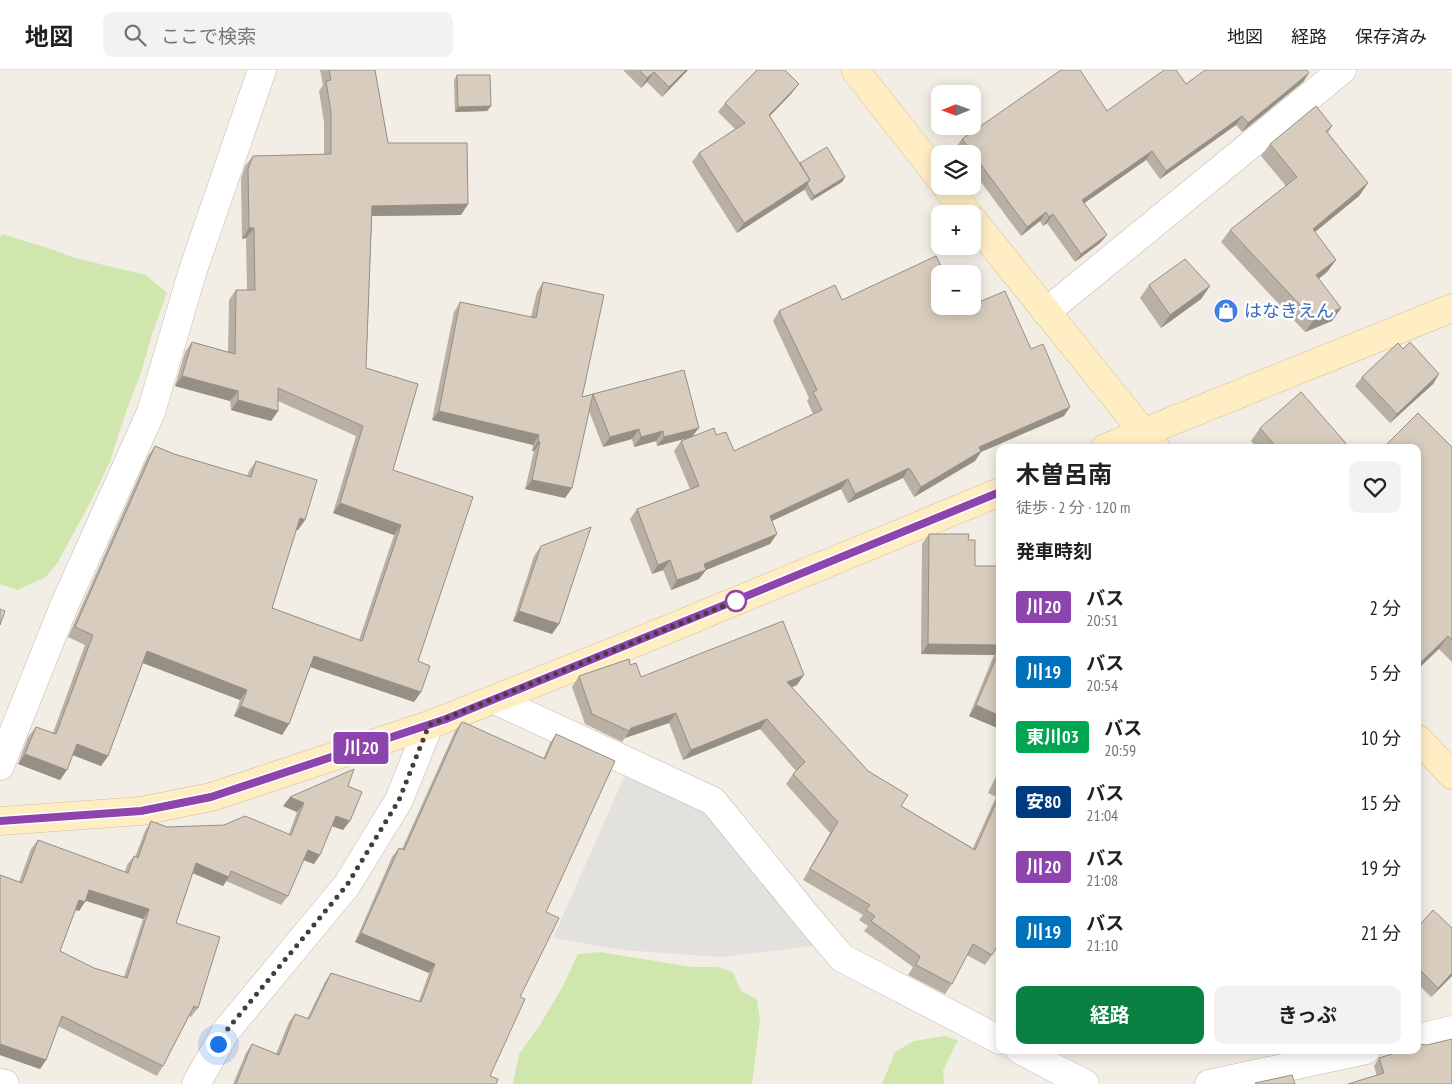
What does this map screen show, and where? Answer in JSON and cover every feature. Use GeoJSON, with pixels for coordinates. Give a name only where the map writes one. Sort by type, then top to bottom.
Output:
{"type":"FeatureCollection","features":[{"type":"Feature","properties":{"kind":"street"},"geometry":{"type":"LineString","coordinates":[[0,766],[64,606],[151,412],[193,270],[262,70]]}},
{"type":"Feature","properties":{"kind":"street"},"geometry":{"type":"LineString","coordinates":[[855,70],[931,167]]}},
{"type":"Feature","properties":{"kind":"street"},"geometry":{"type":"LineString","coordinates":[[1046,312],[1342,70]]}},
{"type":"Feature","properties":{"kind":"street"},"geometry":{"type":"LineString","coordinates":[[953,195],[961,205]]}},
{"type":"Feature","properties":{"kind":"street"},"geometry":{"type":"LineString","coordinates":[[981,230],[1149,440]]}},
{"type":"Feature","properties":{"kind":"street"},"geometry":{"type":"LineString","coordinates":[[1127,444],[1149,440],[1452,308]]}},
{"type":"Feature","properties":{"kind":"street"},"geometry":{"type":"LineString","coordinates":[[0,821],[141,811],[211,797],[429,725],[495,700],[996,494]]}},
{"type":"Feature","properties":{"kind":"street"},"geometry":{"type":"LineString","coordinates":[[495,700],[714,801],[842,958],[996,1038]]}},
{"type":"Feature","properties":{"kind":"street"},"geometry":{"type":"LineString","coordinates":[[196,1084],[226,1031],[347,885],[399,800],[429,725]]}},
{"type":"Feature","properties":{"kind":"street"},"geometry":{"type":"LineString","coordinates":[[1421,742],[1452,775]]}},
{"type":"Feature","properties":{"kind":"street"},"geometry":{"type":"LineString","coordinates":[[1421,1037],[1452,1030]]}},
{"type":"Feature","properties":{"kind":"street"},"geometry":{"type":"LineString","coordinates":[[1028,1054],[1085,1084]]}},
{"type":"Feature","properties":{"kind":"street"},"geometry":{"type":"LineString","coordinates":[[1209,1084],[1348,1054]]}},
{"type":"Feature","properties":{"kind":"street"},"geometry":{"type":"LineString","coordinates":[[0,1083],[5,1084]]}},
{"type":"Feature","properties":{"kind":"green space"},"geometry":{"type":"Polygon","coordinates":[[[2,234],[75,258],[146,275],[167,293],[110,461],[92,499],[58,562],[46,577],[17,590],[0,584],[0,238],[2,234]]]}},
{"type":"Feature","properties":{"kind":"green space"},"geometry":{"type":"Polygon","coordinates":[[[600,952],[692,967],[717,967],[733,972],[741,991],[757,999],[760,1020],[752,1084],[513,1084],[519,1054],[538,1028],[563,986],[578,954],[600,952]]]}},
{"type":"Feature","properties":{"kind":"green space"},"geometry":{"type":"Polygon","coordinates":[[[944,1036],[958,1040],[943,1071],[944,1084],[882,1084],[895,1052],[914,1041],[944,1036]]]}},
{"type":"Feature","properties":{"kind":"shaded area"},"geometry":{"type":"Polygon","coordinates":[[[625,775],[704,808],[814,946],[720,957],[622,950],[553,938],[625,775]]]}},
{"type":"Feature","properties":{"kind":"building"},"geometry":{"type":"Polygon","coordinates":[[[329,70],[375,70],[388,143],[467,143],[468,204],[372,206],[366,368],[418,384],[393,470],[473,497],[418,661],[430,666],[421,692],[314,656],[289,724],[241,706],[247,690],[147,651],[108,756],[77,744],[67,770],[25,754],[36,727],[56,734],[93,635],[75,627],[155,446],[174,454],[251,477],[256,461],[317,480],[305,520],[300,518],[272,608],[362,641],[401,525],[340,503],[363,426],[278,388],[278,411],[238,400],[238,391],[182,376],[192,342],[235,354],[236,290],[255,290],[254,228],[249,228],[248,169],[253,156],[331,154],[331,112],[326,81],[331,80],[329,70]]]}},
{"type":"Feature","properties":{"kind":"building"},"geometry":{"type":"Polygon","coordinates":[[[639,70],[686,70],[669,87],[654,72],[647,78],[639,70]]]}},
{"type":"Feature","properties":{"kind":"building"},"geometry":{"type":"Polygon","coordinates":[[[757,70],[785,70],[799,84],[769,115],[810,180],[744,223],[699,153],[745,123],[725,103],[757,70]]]}},
{"type":"Feature","properties":{"kind":"building"},"geometry":{"type":"Polygon","coordinates":[[[1061,70],[1080,70],[1107,111],[1164,70],[1176,70],[1186,84],[1205,70],[1307,70],[1309,73],[1248,123],[1242,116],[1166,171],[1152,151],[1082,200],[1107,235],[1081,254],[1053,214],[1049,217],[1046,212],[1027,227],[981,165],[981,145],[966,145],[962,139],[968,135],[981,135],[981,126],[1061,70]]]}},
{"type":"Feature","properties":{"kind":"building"},"geometry":{"type":"Polygon","coordinates":[[[457,75],[490,75],[491,106],[458,107],[457,75]]]}},
{"type":"Feature","properties":{"kind":"building"},"geometry":{"type":"Polygon","coordinates":[[[1316,106],[1332,126],[1326,131],[1368,183],[1313,229],[1336,260],[1316,275],[1341,308],[1314,320],[1230,230],[1297,177],[1270,144],[1316,106]]]}},
{"type":"Feature","properties":{"kind":"building"},"geometry":{"type":"Polygon","coordinates":[[[827,147],[845,177],[814,196],[807,184],[810,180],[800,163],[827,147]]]}},
{"type":"Feature","properties":{"kind":"building"},"geometry":{"type":"Polygon","coordinates":[[[936,256],[940,265],[931,265],[931,315],[981,315],[981,301],[1005,291],[1031,349],[1043,344],[1070,407],[979,447],[981,451],[921,487],[909,468],[855,494],[848,479],[770,516],[777,534],[704,564],[706,570],[677,580],[670,560],[658,565],[637,509],[699,486],[681,441],[714,428],[716,435],[726,432],[734,451],[822,410],[813,392],[817,390],[779,311],[835,285],[842,300],[936,256]]]}},
{"type":"Feature","properties":{"kind":"building"},"geometry":{"type":"Polygon","coordinates":[[[1185,259],[1210,286],[1170,315],[1149,285],[1185,259]]]}},
{"type":"Feature","properties":{"kind":"building"},"geometry":{"type":"Polygon","coordinates":[[[543,282],[604,295],[582,397],[593,394],[572,488],[532,480],[540,442],[538,441],[539,435],[439,411],[460,302],[536,318],[543,282]]]}},
{"type":"Feature","properties":{"kind":"building"},"geometry":{"type":"Polygon","coordinates":[[[1410,342],[1439,374],[1397,414],[1362,377],[1398,343],[1403,349],[1410,342]]]}},
{"type":"Feature","properties":{"kind":"building"},"geometry":{"type":"Polygon","coordinates":[[[684,370],[699,428],[664,437],[663,431],[641,437],[639,429],[610,437],[593,394],[684,370]]]}},
{"type":"Feature","properties":{"kind":"building"},"geometry":{"type":"Polygon","coordinates":[[[1301,392],[1346,444],[1274,444],[1260,428],[1301,392]]]}},
{"type":"Feature","properties":{"kind":"building"},"geometry":{"type":"Polygon","coordinates":[[[1418,413],[1452,447],[1452,640],[1448,636],[1421,662],[1421,444],[1387,444],[1418,413]]]}},
{"type":"Feature","properties":{"kind":"building"},"geometry":{"type":"Polygon","coordinates":[[[591,527],[559,624],[519,611],[541,546],[591,527]]]}},
{"type":"Feature","properties":{"kind":"building"},"geometry":{"type":"Polygon","coordinates":[[[929,534],[969,534],[968,540],[975,540],[975,566],[996,566],[996,645],[928,644],[929,534]]]}},
{"type":"Feature","properties":{"kind":"building"},"geometry":{"type":"Polygon","coordinates":[[[0,609],[5,611],[0,625],[0,609]]]}},
{"type":"Feature","properties":{"kind":"building"},"geometry":{"type":"Polygon","coordinates":[[[783,621],[804,675],[787,682],[868,771],[908,795],[901,806],[975,850],[996,803],[996,948],[992,955],[973,944],[952,984],[916,965],[920,956],[871,921],[875,916],[866,910],[870,905],[810,869],[838,822],[793,774],[805,762],[767,719],[691,750],[676,713],[631,728],[629,731],[592,714],[579,676],[629,659],[630,665],[636,663],[641,677],[783,621]]]}},
{"type":"Feature","properties":{"kind":"building"},"geometry":{"type":"Polygon","coordinates":[[[996,658],[996,714],[976,705],[996,658]]]}},
{"type":"Feature","properties":{"kind":"building"},"geometry":{"type":"Polygon","coordinates":[[[463,722],[545,759],[556,734],[615,761],[546,912],[559,918],[520,997],[525,999],[490,1076],[498,1079],[496,1084],[236,1084],[252,1044],[279,1055],[295,1014],[309,1019],[331,973],[421,1002],[435,964],[361,933],[399,848],[404,850],[463,722]]]}},
{"type":"Feature","properties":{"kind":"building"},"geometry":{"type":"Polygon","coordinates":[[[354,769],[348,786],[362,792],[350,821],[336,816],[320,855],[308,850],[288,896],[231,871],[229,877],[196,863],[176,923],[220,937],[198,1008],[194,1006],[163,1066],[62,1016],[46,1060],[0,1044],[0,875],[22,883],[38,840],[128,873],[134,856],[138,858],[151,821],[167,827],[224,825],[245,816],[291,835],[304,803],[290,797],[354,769]],[[89,890],[85,902],[79,900],[60,951],[94,968],[127,978],[149,909],[89,890]]]}},
{"type":"Feature","properties":{"kind":"building"},"geometry":{"type":"Polygon","coordinates":[[[1433,910],[1452,928],[1452,973],[1438,988],[1421,971],[1421,924],[1433,910]]]}},
{"type":"Feature","properties":{"kind":"building"},"geometry":{"type":"Polygon","coordinates":[[[1452,1039],[1452,1084],[1348,1084],[1384,1073],[1379,1058],[1392,1054],[1421,1054],[1421,1044],[1427,1045],[1452,1039]]]}},
{"type":"Feature","properties":{"kind":"building"},"geometry":{"type":"Polygon","coordinates":[[[1292,1075],[1295,1084],[1255,1083],[1292,1075]]]}},
{"type":"Feature","properties":{"kind":"bus line","name":"川20"},"geometry":{"type":"LineString","coordinates":[[0,821],[141,811],[211,797],[446,719],[996,494]]}},
{"type":"Feature","properties":{"kind":"place","name":"はなきえん"},"geometry":{"type":"Point","coordinates":[1226,311]}},
{"type":"Feature","properties":{"kind":"route"},"geometry":{"type":"LineString","coordinates":[[218,1044],[226,1031],[347,885],[399,800],[429,725],[495,700],[736,601]]}}]}
